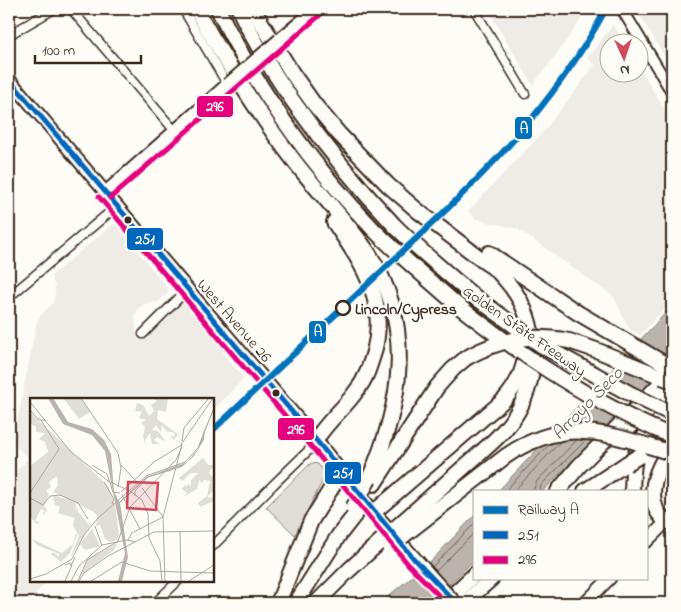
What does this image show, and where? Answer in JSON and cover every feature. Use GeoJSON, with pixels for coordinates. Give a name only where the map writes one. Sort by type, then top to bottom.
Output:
{"type":"FeatureCollection","features":[{"type":"Feature","properties":{"kind":"highway"},"geometry":{"type":"LineString","coordinates":[[196,9],[255,106],[296,162],[368,252],[385,285],[394,314],[400,351],[398,384],[389,428],[372,482]]}},
{"type":"Feature","properties":{"kind":"highway"},"geometry":{"type":"LineString","coordinates":[[212,9],[233,39]]}},
{"type":"Feature","properties":{"kind":"highway","name":"Golden State Freeway"},"geometry":{"type":"LineString","coordinates":[[218,9],[233,39],[285,122],[346,200],[376,231],[456,304],[520,352],[574,387],[672,436]]}},
{"type":"Feature","properties":{"kind":"highway","name":"Golden State Freeway"},"geometry":{"type":"LineString","coordinates":[[239,9],[274,74],[314,130],[394,224],[417,247],[471,294],[550,350],[621,389],[672,414]]}},
{"type":"Feature","properties":{"kind":"highway"},"geometry":{"type":"LineString","coordinates":[[253,9],[273,35]]}},
{"type":"Feature","properties":{"kind":"highway"},"geometry":{"type":"LineString","coordinates":[[258,9],[292,73],[314,104],[388,185],[485,262],[493,266],[506,279],[518,295],[532,334],[534,354],[532,370],[524,400],[512,419],[490,444],[385,543],[319,601]]}},
{"type":"Feature","properties":{"kind":"highway"},"geometry":{"type":"LineString","coordinates":[[296,162],[367,273],[376,298],[379,320],[376,343],[366,375],[359,389],[322,429],[316,440]]}},
{"type":"Feature","properties":{"kind":"highway"},"geometry":{"type":"LineString","coordinates":[[368,163],[458,233],[578,314],[672,368]]}},
{"type":"Feature","properties":{"kind":"highway"},"geometry":{"type":"LineString","coordinates":[[374,512],[504,400],[513,390],[519,378],[524,366],[526,350],[522,316],[515,300],[485,262]]}},
{"type":"Feature","properties":{"kind":"highway"},"geometry":{"type":"LineString","coordinates":[[296,603],[372,482],[437,387],[466,358],[493,344],[544,337],[582,345],[672,381]]}},
{"type":"Feature","properties":{"kind":"highway"},"geometry":{"type":"LineString","coordinates":[[559,490],[579,466],[672,372]]}},
{"type":"Feature","properties":{"kind":"highway"},"geometry":{"type":"LineString","coordinates":[[559,490],[672,389]]}},
{"type":"Feature","properties":{"kind":"highway"},"geometry":{"type":"LineString","coordinates":[[632,490],[634,454],[638,445],[643,436],[672,409]]}},
{"type":"Feature","properties":{"kind":"highway"},"geometry":{"type":"LineString","coordinates":[[587,490],[639,456],[672,431]]}},
{"type":"Feature","properties":{"kind":"highway"},"geometry":{"type":"LineString","coordinates":[[385,543],[506,456],[534,440],[563,432],[596,432],[622,437],[672,452]]}},
{"type":"Feature","properties":{"kind":"highway"},"geometry":{"type":"LineString","coordinates":[[670,522],[656,508],[654,487],[656,474],[672,446]]}},
{"type":"Feature","properties":{"kind":"highway"},"geometry":{"type":"LineString","coordinates":[[278,603],[311,521],[342,471]]}},
{"type":"Feature","properties":{"kind":"highway"},"geometry":{"type":"LineString","coordinates":[[444,603],[473,576]]}},
{"type":"Feature","properties":{"kind":"highway"},"geometry":{"type":"LineString","coordinates":[[464,603],[490,580]]}},
{"type":"Feature","properties":{"kind":"main road","name":"West Avenue 26"},"geometry":{"type":"LineString","coordinates":[[9,79],[316,440],[414,559],[456,603]]}},
{"type":"Feature","properties":{"kind":"main road"},"geometry":{"type":"LineString","coordinates":[[648,540],[670,522]]}},
{"type":"Feature","properties":{"kind":"main road"},"geometry":{"type":"LineString","coordinates":[[585,603],[608,580]]}},
{"type":"Feature","properties":{"kind":"street"},"geometry":{"type":"LineString","coordinates":[[9,36],[54,9]]}},
{"type":"Feature","properties":{"kind":"street"},"geometry":{"type":"LineString","coordinates":[[71,9],[174,130]]}},
{"type":"Feature","properties":{"kind":"street"},"geometry":{"type":"LineString","coordinates":[[183,9],[227,84]]}},
{"type":"Feature","properties":{"kind":"street"},"geometry":{"type":"LineString","coordinates":[[105,192],[227,84],[273,35],[315,9]]}},
{"type":"Feature","properties":{"kind":"street"},"geometry":{"type":"LineString","coordinates":[[474,9],[525,94]]}},
{"type":"Feature","properties":{"kind":"street"},"geometry":{"type":"LineString","coordinates":[[622,9],[672,92]]}},
{"type":"Feature","properties":{"kind":"street"},"geometry":{"type":"LineString","coordinates":[[9,297],[116,206]]}},
{"type":"Feature","properties":{"kind":"street"},"geometry":{"type":"LineString","coordinates":[[142,334],[188,289]]}},
{"type":"Feature","properties":{"kind":"street"},"geometry":{"type":"LineString","coordinates":[[214,545],[310,450],[316,440]]}},
{"type":"Feature","properties":{"kind":"street"},"geometry":{"type":"LineString","coordinates":[[155,603],[177,582]]}},
{"type":"Feature","properties":{"kind":"shaded area"},"geometry":{"type":"Polygon","coordinates":[[[487,9],[587,9],[572,33],[533,85],[487,9]]]}},
{"type":"Feature","properties":{"kind":"shaded area"},"geometry":{"type":"Polygon","coordinates":[[[636,9],[672,9],[672,69],[656,42],[636,9]]]}},
{"type":"Feature","properties":{"kind":"shaded area"},"geometry":{"type":"Polygon","coordinates":[[[613,25],[618,32],[607,32],[613,25]]]}},
{"type":"Feature","properties":{"kind":"shaded area"},"geometry":{"type":"Polygon","coordinates":[[[598,44],[598,82],[648,82],[672,122],[672,301],[640,335],[629,329],[614,297],[518,229],[476,219],[468,211],[545,130],[595,65],[587,58],[598,44]]]}},
{"type":"Feature","properties":{"kind":"shaded area"},"geometry":{"type":"Polygon","coordinates":[[[112,225],[117,226],[167,287],[168,293],[158,302],[146,303],[139,308],[135,315],[136,332],[146,339],[185,301],[226,350],[223,353],[244,378],[214,410],[214,398],[30,398],[30,582],[47,582],[26,603],[9,603],[9,491],[15,472],[28,458],[13,443],[37,321],[52,304],[55,296],[55,286],[51,276],[112,225]]]}},
{"type":"Feature","properties":{"kind":"shaded area"},"geometry":{"type":"Polygon","coordinates":[[[311,463],[318,464],[326,474],[295,535],[266,507],[311,463]]]}},
{"type":"Feature","properties":{"kind":"water","name":"Arroyo Seco"},"geometry":{"type":"Polygon","coordinates":[[[672,306],[672,360],[544,490],[499,490],[672,306]]]}},
{"type":"Feature","properties":{"kind":"water"},"geometry":{"type":"Polygon","coordinates":[[[473,517],[473,561],[431,603],[380,603],[433,559],[473,517]]]}},
{"type":"Feature","properties":{"kind":"pier"},"geometry":{"type":"Polygon","coordinates":[[[607,372],[632,389],[643,393],[617,420],[580,400],[607,372]]]}},
{"type":"Feature","properties":{"kind":"rail line","name":"A"},"geometry":{"type":"LineString","coordinates":[[214,429],[479,178],[534,116],[559,83],[606,9]]}},
{"type":"Feature","properties":{"kind":"transit line","name":"296"},"geometry":{"type":"LineString","coordinates":[[110,198],[320,15]]}},
{"type":"Feature","properties":{"kind":"transit line","name":"251"},"geometry":{"type":"LineString","coordinates":[[9,79],[316,440],[414,559],[456,603]]}},
{"type":"Feature","properties":{"kind":"transit line","name":"296"},"geometry":{"type":"LineString","coordinates":[[99,197],[310,445],[408,564],[446,603]]}},
{"type":"Feature","properties":{"kind":"place","name":"Lincoln/Cypress"},"geometry":{"type":"Point","coordinates":[343,308]}}]}
